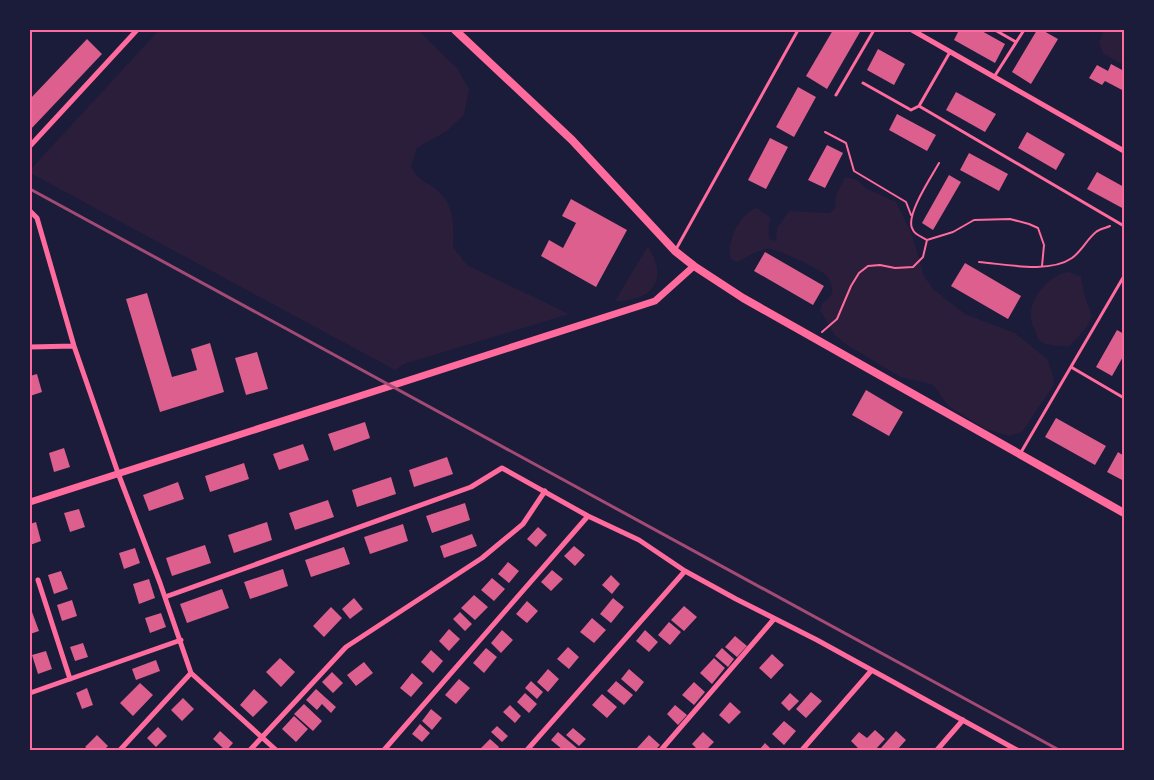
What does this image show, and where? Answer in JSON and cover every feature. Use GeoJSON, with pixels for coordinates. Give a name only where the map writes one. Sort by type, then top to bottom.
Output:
{"type":"FeatureCollection","features":[{"type":"Feature","properties":{"kind":"main road"},"geometry":{"type":"LineString","coordinates":[[455,30],[572,140],[675,251],[694,266],[743,298],[1124,513]]}},
{"type":"Feature","properties":{"kind":"street"},"geometry":{"type":"LineString","coordinates":[[30,146],[137,30]]}},
{"type":"Feature","properties":{"kind":"street"},"geometry":{"type":"LineString","coordinates":[[912,30],[1124,151]]}},
{"type":"Feature","properties":{"kind":"street"},"geometry":{"type":"LineString","coordinates":[[30,211],[37,218],[74,346],[118,473],[181,640],[191,673],[276,750]]}},
{"type":"Feature","properties":{"kind":"street"},"geometry":{"type":"LineString","coordinates":[[30,502],[655,301],[694,266]]}},
{"type":"Feature","properties":{"kind":"street"},"geometry":{"type":"LineString","coordinates":[[30,347],[74,346]]}},
{"type":"Feature","properties":{"kind":"street"},"geometry":{"type":"LineString","coordinates":[[165,597],[471,488],[502,468],[588,516],[639,540],[685,571],[817,640],[1017,750]]}},
{"type":"Feature","properties":{"kind":"street"},"geometry":{"type":"LineString","coordinates":[[250,750],[346,647],[482,558],[523,524],[545,492]]}},
{"type":"Feature","properties":{"kind":"street"},"geometry":{"type":"LineString","coordinates":[[384,750],[588,516]]}},
{"type":"Feature","properties":{"kind":"street"},"geometry":{"type":"LineString","coordinates":[[527,750],[685,571]]}},
{"type":"Feature","properties":{"kind":"street"},"geometry":{"type":"LineString","coordinates":[[38,580],[70,679]]}},
{"type":"Feature","properties":{"kind":"street"},"geometry":{"type":"LineString","coordinates":[[660,750],[774,619]]}},
{"type":"Feature","properties":{"kind":"street"},"geometry":{"type":"LineString","coordinates":[[30,693],[181,640]]}},
{"type":"Feature","properties":{"kind":"street"},"geometry":{"type":"LineString","coordinates":[[802,750],[871,671]]}},
{"type":"Feature","properties":{"kind":"street"},"geometry":{"type":"LineString","coordinates":[[120,750],[191,673]]}},
{"type":"Feature","properties":{"kind":"street"},"geometry":{"type":"LineString","coordinates":[[937,750],[963,720]]}},
{"type":"Feature","properties":{"kind":"lane"},"geometry":{"type":"LineString","coordinates":[[675,251],[798,30]]}},
{"type":"Feature","properties":{"kind":"lane"},"geometry":{"type":"LineString","coordinates":[[836,95],[874,30]]}},
{"type":"Feature","properties":{"kind":"lane"},"geometry":{"type":"LineString","coordinates":[[995,30],[1016,42]]}},
{"type":"Feature","properties":{"kind":"lane"},"geometry":{"type":"LineString","coordinates":[[994,77],[1024,30]]}},
{"type":"Feature","properties":{"kind":"lane"},"geometry":{"type":"LineString","coordinates":[[863,83],[911,110],[918,106],[950,52]]}},
{"type":"Feature","properties":{"kind":"lane"},"geometry":{"type":"LineString","coordinates":[[918,106],[1124,226]]}},
{"type":"Feature","properties":{"kind":"lane"},"geometry":{"type":"LineString","coordinates":[[1020,454],[1124,276]]}},
{"type":"Feature","properties":{"kind":"lane"},"geometry":{"type":"LineString","coordinates":[[1071,367],[1124,398]]}},
{"type":"Feature","properties":{"kind":"path"},"geometry":{"type":"LineString","coordinates":[[825,132],[846,143],[854,171],[906,202],[911,215]]}},
{"type":"Feature","properties":{"kind":"path"},"geometry":{"type":"LineString","coordinates":[[939,163],[911,215],[910,225],[915,233],[926,240],[952,232],[974,220],[1010,219],[1038,228],[1044,245],[1042,266]]}},
{"type":"Feature","properties":{"kind":"path"},"geometry":{"type":"LineString","coordinates":[[979,262],[1042,266],[1060,264],[1071,259],[1081,250],[1096,231],[1120,223]]}},
{"type":"Feature","properties":{"kind":"path"},"geometry":{"type":"LineString","coordinates":[[814,338],[837,319],[851,286],[859,273],[868,266],[880,264],[894,268],[913,267],[923,257],[926,240]]}},
{"type":"Feature","properties":{"kind":"shaded area"},"geometry":{"type":"Polygon","coordinates":[[[159,30],[418,30],[457,68],[469,89],[464,115],[447,131],[417,148],[411,166],[420,178],[433,187],[446,200],[452,214],[453,247],[467,265],[569,314],[404,364],[395,370],[30,173],[30,170],[159,30]]]}},
{"type":"Feature","properties":{"kind":"shaded area"},"geometry":{"type":"Polygon","coordinates":[[[1104,30],[1124,30],[1124,65],[1103,54],[1099,42],[1104,30]]]}},
{"type":"Feature","properties":{"kind":"shaded area"},"geometry":{"type":"Polygon","coordinates":[[[845,177],[857,180],[867,189],[896,202],[911,232],[924,276],[933,289],[965,314],[1015,333],[1047,359],[1054,379],[1053,386],[1022,432],[1010,436],[985,429],[947,405],[936,388],[931,384],[900,377],[844,343],[834,334],[820,310],[822,304],[832,294],[832,290],[827,276],[816,269],[771,249],[759,251],[737,262],[731,259],[730,245],[732,237],[739,223],[750,211],[756,208],[768,216],[770,219],[770,239],[776,241],[777,228],[789,211],[830,213],[835,208],[836,195],[845,177]]]}},
{"type":"Feature","properties":{"kind":"shaded area"},"geometry":{"type":"Polygon","coordinates":[[[648,246],[657,269],[657,278],[654,286],[648,293],[639,297],[615,301],[648,246]]]}},
{"type":"Feature","properties":{"kind":"shaded area"},"geometry":{"type":"Polygon","coordinates":[[[1069,272],[1081,277],[1085,297],[1092,316],[1086,328],[1070,346],[1043,343],[1038,338],[1031,322],[1033,304],[1036,296],[1047,283],[1069,272]]]}},
{"type":"Feature","properties":{"kind":"building"},"geometry":{"type":"Polygon","coordinates":[[[833,30],[857,30],[860,32],[827,89],[806,76],[833,30]]]}},
{"type":"Feature","properties":{"kind":"building"},"geometry":{"type":"Polygon","coordinates":[[[959,30],[980,30],[1005,44],[995,63],[954,40],[959,30]]]}},
{"type":"Feature","properties":{"kind":"building"},"geometry":{"type":"Polygon","coordinates":[[[1037,30],[1042,30],[1058,39],[1031,84],[1012,72],[1037,30]]]}},
{"type":"Feature","properties":{"kind":"building"},"geometry":{"type":"Polygon","coordinates":[[[87,39],[102,54],[30,130],[30,99],[87,39]]]}},
{"type":"Feature","properties":{"kind":"building"},"geometry":{"type":"Polygon","coordinates":[[[878,49],[905,64],[894,85],[867,70],[878,49]]]}},
{"type":"Feature","properties":{"kind":"building"},"geometry":{"type":"Polygon","coordinates":[[[1111,64],[1124,71],[1124,91],[1105,81],[1102,85],[1089,78],[1097,65],[1108,71],[1111,64]]]}},
{"type":"Feature","properties":{"kind":"building"},"geometry":{"type":"Polygon","coordinates":[[[798,87],[816,97],[794,137],[776,127],[798,87]]]}},
{"type":"Feature","properties":{"kind":"building"},"geometry":{"type":"Polygon","coordinates":[[[956,92],[996,114],[985,132],[946,110],[956,92]]]}},
{"type":"Feature","properties":{"kind":"building"},"geometry":{"type":"Polygon","coordinates":[[[897,114],[936,135],[927,151],[889,130],[897,114]]]}},
{"type":"Feature","properties":{"kind":"building"},"geometry":{"type":"Polygon","coordinates":[[[1027,132],[1065,154],[1056,170],[1018,148],[1027,132]]]}},
{"type":"Feature","properties":{"kind":"building"},"geometry":{"type":"Polygon","coordinates":[[[770,138],[788,147],[766,189],[748,180],[770,138]]]}},
{"type":"Feature","properties":{"kind":"building"},"geometry":{"type":"Polygon","coordinates":[[[827,145],[843,153],[825,188],[808,180],[827,145]]]}},
{"type":"Feature","properties":{"kind":"building"},"geometry":{"type":"Polygon","coordinates":[[[969,153],[1008,174],[999,191],[960,170],[969,153]]]}},
{"type":"Feature","properties":{"kind":"building"},"geometry":{"type":"Polygon","coordinates":[[[1097,172],[1124,187],[1124,209],[1087,189],[1097,172]]]}},
{"type":"Feature","properties":{"kind":"building"},"geometry":{"type":"Polygon","coordinates":[[[949,175],[961,182],[933,230],[922,223],[949,175]]]}},
{"type":"Feature","properties":{"kind":"building"},"geometry":{"type":"Polygon","coordinates":[[[571,199],[627,230],[596,287],[541,256],[549,240],[563,248],[576,223],[562,216],[571,199]]]}},
{"type":"Feature","properties":{"kind":"building"},"geometry":{"type":"Polygon","coordinates":[[[765,252],[824,286],[813,305],[754,271],[765,252]]]}},
{"type":"Feature","properties":{"kind":"building"},"geometry":{"type":"Polygon","coordinates":[[[965,263],[1021,296],[1008,319],[951,286],[965,263]]]}},
{"type":"Feature","properties":{"kind":"building"},"geometry":{"type":"Polygon","coordinates":[[[147,293],[172,377],[197,370],[191,349],[210,343],[224,392],[160,412],[126,299],[147,293]]]}},
{"type":"Feature","properties":{"kind":"building"},"geometry":{"type":"Polygon","coordinates":[[[1117,330],[1124,334],[1124,355],[1112,376],[1096,367],[1117,330]]]}},
{"type":"Feature","properties":{"kind":"building"},"geometry":{"type":"Polygon","coordinates":[[[257,352],[268,389],[246,395],[235,358],[257,352]]]}},
{"type":"Feature","properties":{"kind":"building"},"geometry":{"type":"Polygon","coordinates":[[[37,374],[42,392],[30,396],[30,376],[37,374]]]}},
{"type":"Feature","properties":{"kind":"building"},"geometry":{"type":"Polygon","coordinates":[[[866,390],[903,412],[889,436],[852,415],[866,390]]]}},
{"type":"Feature","properties":{"kind":"building"},"geometry":{"type":"Polygon","coordinates":[[[1056,418],[1106,446],[1095,465],[1045,437],[1056,418]]]}},
{"type":"Feature","properties":{"kind":"building"},"geometry":{"type":"Polygon","coordinates":[[[365,422],[370,438],[334,451],[328,434],[365,422]]]}},
{"type":"Feature","properties":{"kind":"building"},"geometry":{"type":"Polygon","coordinates":[[[303,444],[309,460],[279,470],[273,454],[303,444]]]}},
{"type":"Feature","properties":{"kind":"building"},"geometry":{"type":"Polygon","coordinates":[[[64,448],[70,467],[54,472],[49,453],[64,448]]]}},
{"type":"Feature","properties":{"kind":"building"},"geometry":{"type":"Polygon","coordinates":[[[1118,452],[1124,456],[1124,481],[1107,472],[1118,452]]]}},
{"type":"Feature","properties":{"kind":"building"},"geometry":{"type":"Polygon","coordinates":[[[447,457],[453,474],[414,487],[409,470],[447,457]]]}},
{"type":"Feature","properties":{"kind":"building"},"geometry":{"type":"Polygon","coordinates":[[[244,463],[249,479],[210,492],[205,476],[244,463]]]}},
{"type":"Feature","properties":{"kind":"building"},"geometry":{"type":"Polygon","coordinates":[[[391,477],[396,494],[357,507],[352,490],[391,477]]]}},
{"type":"Feature","properties":{"kind":"building"},"geometry":{"type":"Polygon","coordinates":[[[178,482],[184,499],[149,511],[143,495],[178,482]]]}},
{"type":"Feature","properties":{"kind":"building"},"geometry":{"type":"Polygon","coordinates":[[[328,500],[334,517],[295,530],[289,513],[328,500]]]}},
{"type":"Feature","properties":{"kind":"building"},"geometry":{"type":"Polygon","coordinates":[[[465,503],[470,520],[432,533],[426,516],[465,503]]]}},
{"type":"Feature","properties":{"kind":"building"},"geometry":{"type":"Polygon","coordinates":[[[79,509],[85,527],[70,532],[64,513],[79,509]]]}},
{"type":"Feature","properties":{"kind":"building"},"geometry":{"type":"Polygon","coordinates":[[[36,522],[41,541],[30,545],[30,524],[36,522]]]}},
{"type":"Feature","properties":{"kind":"building"},"geometry":{"type":"Polygon","coordinates":[[[267,522],[272,540],[234,553],[228,535],[267,522]]]}},
{"type":"Feature","properties":{"kind":"building"},"geometry":{"type":"Polygon","coordinates":[[[403,524],[408,541],[370,554],[364,537],[403,524]]]}},
{"type":"Feature","properties":{"kind":"building"},"geometry":{"type":"Polygon","coordinates":[[[538,527],[547,535],[536,547],[527,539],[538,527]]]}},
{"type":"Feature","properties":{"kind":"building"},"geometry":{"type":"Polygon","coordinates":[[[472,534],[477,546],[444,558],[440,546],[472,534]]]}},
{"type":"Feature","properties":{"kind":"building"},"geometry":{"type":"Polygon","coordinates":[[[205,545],[211,563],[172,576],[166,558],[205,545]]]}},
{"type":"Feature","properties":{"kind":"building"},"geometry":{"type":"Polygon","coordinates":[[[574,546],[585,555],[575,566],[564,556],[574,546]]]}},
{"type":"Feature","properties":{"kind":"building"},"geometry":{"type":"Polygon","coordinates":[[[344,547],[350,564],[311,577],[305,560],[344,547]]]}},
{"type":"Feature","properties":{"kind":"building"},"geometry":{"type":"Polygon","coordinates":[[[135,548],[140,563],[124,569],[119,553],[135,548]]]}},
{"type":"Feature","properties":{"kind":"building"},"geometry":{"type":"Polygon","coordinates":[[[508,562],[519,571],[509,583],[498,574],[508,562]]]}},
{"type":"Feature","properties":{"kind":"building"},"geometry":{"type":"Polygon","coordinates":[[[283,569],[288,586],[250,599],[244,582],[283,569]]]}},
{"type":"Feature","properties":{"kind":"building"},"geometry":{"type":"Polygon","coordinates":[[[552,570],[563,579],[551,591],[541,582],[552,570]]]}},
{"type":"Feature","properties":{"kind":"building"},"geometry":{"type":"Polygon","coordinates":[[[61,571],[68,589],[54,594],[48,575],[61,571]]]}},
{"type":"Feature","properties":{"kind":"building"},"geometry":{"type":"Polygon","coordinates":[[[611,575],[620,584],[612,594],[602,585],[611,575]]]}},
{"type":"Feature","properties":{"kind":"building"},"geometry":{"type":"Polygon","coordinates":[[[492,578],[505,589],[494,601],[481,590],[492,578]]]}},
{"type":"Feature","properties":{"kind":"building"},"geometry":{"type":"Polygon","coordinates":[[[149,579],[155,598],[139,604],[133,584],[149,579]]]}},
{"type":"Feature","properties":{"kind":"building"},"geometry":{"type":"Polygon","coordinates":[[[222,589],[229,608],[187,623],[180,604],[222,589]]]}},
{"type":"Feature","properties":{"kind":"building"},"geometry":{"type":"Polygon","coordinates":[[[474,595],[488,607],[475,620],[461,608],[474,595]]]}},
{"type":"Feature","properties":{"kind":"building"},"geometry":{"type":"Polygon","coordinates":[[[354,598],[363,609],[350,619],[342,609],[354,598]]]}},
{"type":"Feature","properties":{"kind":"building"},"geometry":{"type":"Polygon","coordinates":[[[613,598],[624,607],[611,623],[600,614],[613,598]]]}},
{"type":"Feature","properties":{"kind":"building"},"geometry":{"type":"Polygon","coordinates":[[[72,600],[77,616],[62,621],[57,605],[72,600]]]}},
{"type":"Feature","properties":{"kind":"building"},"geometry":{"type":"Polygon","coordinates":[[[527,601],[538,611],[527,623],[516,614],[527,601]]]}},
{"type":"Feature","properties":{"kind":"building"},"geometry":{"type":"Polygon","coordinates":[[[684,606],[697,617],[684,631],[671,620],[684,606]]]}},
{"type":"Feature","properties":{"kind":"building"},"geometry":{"type":"Polygon","coordinates":[[[331,607],[342,618],[324,637],[313,626],[331,607]]]}},
{"type":"Feature","properties":{"kind":"building"},"geometry":{"type":"Polygon","coordinates":[[[32,612],[39,631],[30,634],[30,613],[32,612]]]}},
{"type":"Feature","properties":{"kind":"building"},"geometry":{"type":"Polygon","coordinates":[[[460,612],[472,624],[465,631],[453,619],[460,612]]]}},
{"type":"Feature","properties":{"kind":"building"},"geometry":{"type":"Polygon","coordinates":[[[161,613],[166,627],[150,633],[145,618],[161,613]]]}},
{"type":"Feature","properties":{"kind":"building"},"geometry":{"type":"Polygon","coordinates":[[[592,618],[606,630],[594,643],[580,632],[592,618]]]}},
{"type":"Feature","properties":{"kind":"building"},"geometry":{"type":"Polygon","coordinates":[[[669,622],[681,632],[670,645],[658,635],[669,622]]]}},
{"type":"Feature","properties":{"kind":"building"},"geometry":{"type":"Polygon","coordinates":[[[449,629],[460,639],[449,651],[439,641],[449,629]]]}},
{"type":"Feature","properties":{"kind":"building"},"geometry":{"type":"Polygon","coordinates":[[[502,630],[513,640],[501,653],[491,643],[502,630]]]}},
{"type":"Feature","properties":{"kind":"building"},"geometry":{"type":"Polygon","coordinates":[[[645,630],[658,642],[649,652],[636,641],[645,630]]]}},
{"type":"Feature","properties":{"kind":"building"},"geometry":{"type":"Polygon","coordinates":[[[735,636],[747,646],[737,657],[725,647],[735,636]]]}},
{"type":"Feature","properties":{"kind":"building"},"geometry":{"type":"Polygon","coordinates":[[[83,643],[88,657],[75,661],[70,647],[83,643]]]}},
{"type":"Feature","properties":{"kind":"building"},"geometry":{"type":"Polygon","coordinates":[[[568,647],[579,657],[569,669],[557,659],[568,647]]]}},
{"type":"Feature","properties":{"kind":"building"},"geometry":{"type":"Polygon","coordinates":[[[486,648],[497,657],[484,673],[473,663],[486,648]]]}},
{"type":"Feature","properties":{"kind":"building"},"geometry":{"type":"Polygon","coordinates":[[[722,648],[734,659],[728,667],[715,656],[722,648]]]}},
{"type":"Feature","properties":{"kind":"building"},"geometry":{"type":"Polygon","coordinates":[[[431,650],[443,661],[433,673],[421,662],[431,650]]]}},
{"type":"Feature","properties":{"kind":"building"},"geometry":{"type":"Polygon","coordinates":[[[46,651],[52,669],[38,674],[32,655],[46,651]]]}},
{"type":"Feature","properties":{"kind":"building"},"geometry":{"type":"Polygon","coordinates":[[[772,654],[784,665],[771,679],[759,668],[772,654]]]}},
{"type":"Feature","properties":{"kind":"building"},"geometry":{"type":"Polygon","coordinates":[[[280,658],[295,672],[281,687],[266,672],[280,658]]]}},
{"type":"Feature","properties":{"kind":"building"},"geometry":{"type":"Polygon","coordinates":[[[714,658],[725,668],[712,684],[700,673],[714,658]]]}},
{"type":"Feature","properties":{"kind":"building"},"geometry":{"type":"Polygon","coordinates":[[[156,660],[160,671],[136,680],[132,669],[156,660]]]}},
{"type":"Feature","properties":{"kind":"building"},"geometry":{"type":"Polygon","coordinates":[[[364,662],[373,673],[356,686],[347,675],[364,662]]]}},
{"type":"Feature","properties":{"kind":"building"},"geometry":{"type":"Polygon","coordinates":[[[548,669],[559,679],[548,692],[537,682],[548,669]]]}},
{"type":"Feature","properties":{"kind":"building"},"geometry":{"type":"Polygon","coordinates":[[[629,669],[644,682],[636,692],[621,679],[629,669]]]}},
{"type":"Feature","properties":{"kind":"building"},"geometry":{"type":"Polygon","coordinates":[[[332,672],[343,683],[333,693],[322,682],[332,672]]]}},
{"type":"Feature","properties":{"kind":"building"},"geometry":{"type":"Polygon","coordinates":[[[412,673],[423,683],[411,697],[400,688],[412,673]]]}},
{"type":"Feature","properties":{"kind":"building"},"geometry":{"type":"Polygon","coordinates":[[[459,679],[470,688],[456,704],[445,695],[459,679]]]}},
{"type":"Feature","properties":{"kind":"building"},"geometry":{"type":"Polygon","coordinates":[[[531,681],[543,692],[537,699],[525,688],[531,681]]]}},
{"type":"Feature","properties":{"kind":"building"},"geometry":{"type":"Polygon","coordinates":[[[616,681],[633,695],[624,705],[607,691],[616,681]]]}},
{"type":"Feature","properties":{"kind":"building"},"geometry":{"type":"Polygon","coordinates":[[[694,682],[705,692],[694,705],[682,695],[694,682]]]}},
{"type":"Feature","properties":{"kind":"building"},"geometry":{"type":"Polygon","coordinates":[[[140,683],[153,695],[133,716],[120,703],[140,683]]]}},
{"type":"Feature","properties":{"kind":"building"},"geometry":{"type":"Polygon","coordinates":[[[87,688],[93,705],[82,709],[76,693],[87,688]]]}},
{"type":"Feature","properties":{"kind":"building"},"geometry":{"type":"Polygon","coordinates":[[[254,689],[268,702],[253,717],[240,705],[254,689]]]}},
{"type":"Feature","properties":{"kind":"building"},"geometry":{"type":"Polygon","coordinates":[[[316,689],[336,707],[331,713],[322,704],[317,710],[306,700],[316,689]]]}},
{"type":"Feature","properties":{"kind":"building"},"geometry":{"type":"Polygon","coordinates":[[[811,692],[822,701],[806,718],[796,709],[811,692]]]}},
{"type":"Feature","properties":{"kind":"building"},"geometry":{"type":"Polygon","coordinates":[[[525,693],[537,704],[529,713],[517,702],[525,693]]]}},
{"type":"Feature","properties":{"kind":"building"},"geometry":{"type":"Polygon","coordinates":[[[790,693],[799,701],[789,711],[781,703],[790,693]]]}},
{"type":"Feature","properties":{"kind":"building"},"geometry":{"type":"Polygon","coordinates":[[[602,694],[617,707],[607,718],[592,705],[602,694]]]}},
{"type":"Feature","properties":{"kind":"building"},"geometry":{"type":"Polygon","coordinates":[[[183,698],[194,709],[182,721],[171,710],[183,698]]]}},
{"type":"Feature","properties":{"kind":"building"},"geometry":{"type":"Polygon","coordinates":[[[730,702],[741,712],[729,724],[719,715],[730,702]]]}},
{"type":"Feature","properties":{"kind":"building"},"geometry":{"type":"Polygon","coordinates":[[[304,704],[322,721],[313,731],[294,714],[304,704]]]}},
{"type":"Feature","properties":{"kind":"building"},"geometry":{"type":"Polygon","coordinates":[[[510,705],[521,716],[515,723],[503,712],[510,705]]]}},
{"type":"Feature","properties":{"kind":"building"},"geometry":{"type":"Polygon","coordinates":[[[675,705],[687,715],[678,725],[667,714],[675,705]]]}},
{"type":"Feature","properties":{"kind":"building"},"geometry":{"type":"Polygon","coordinates":[[[431,709],[442,718],[432,730],[422,721],[431,709]]]}},
{"type":"Feature","properties":{"kind":"building"},"geometry":{"type":"Polygon","coordinates":[[[294,716],[308,729],[296,742],[282,729],[294,716]]]}},
{"type":"Feature","properties":{"kind":"building"},"geometry":{"type":"Polygon","coordinates":[[[784,721],[796,731],[784,745],[772,734],[784,721]]]}},
{"type":"Feature","properties":{"kind":"building"},"geometry":{"type":"Polygon","coordinates":[[[420,724],[430,733],[422,742],[412,734],[420,724]]]}},
{"type":"Feature","properties":{"kind":"building"},"geometry":{"type":"Polygon","coordinates":[[[497,726],[508,736],[502,742],[491,732],[497,726]]]}},
{"type":"Feature","properties":{"kind":"building"},"geometry":{"type":"Polygon","coordinates":[[[158,727],[167,736],[156,747],[147,738],[158,727]]]}},
{"type":"Feature","properties":{"kind":"building"},"geometry":{"type":"Polygon","coordinates":[[[573,728],[586,739],[579,746],[566,735],[573,728]]]}},
{"type":"Feature","properties":{"kind":"building"},"geometry":{"type":"Polygon","coordinates":[[[875,730],[885,739],[875,750],[860,750],[851,741],[859,732],[867,738],[875,730]]]}},
{"type":"Feature","properties":{"kind":"building"},"geometry":{"type":"Polygon","coordinates":[[[220,731],[233,743],[227,750],[213,739],[220,731]]]}},
{"type":"Feature","properties":{"kind":"building"},"geometry":{"type":"Polygon","coordinates":[[[896,731],[906,740],[897,750],[883,750],[881,748],[896,731]]]}},
{"type":"Feature","properties":{"kind":"building"},"geometry":{"type":"Polygon","coordinates":[[[558,732],[577,748],[575,750],[563,750],[551,740],[558,732]]]}},
{"type":"Feature","properties":{"kind":"building"},"geometry":{"type":"Polygon","coordinates":[[[703,732],[714,742],[706,750],[698,750],[692,744],[703,732]]]}},
{"type":"Feature","properties":{"kind":"building"},"geometry":{"type":"Polygon","coordinates":[[[97,735],[108,746],[104,750],[89,750],[85,747],[97,735]]]}},
{"type":"Feature","properties":{"kind":"building"},"geometry":{"type":"Polygon","coordinates":[[[649,735],[660,745],[655,750],[639,750],[637,748],[649,735]]]}},
{"type":"Feature","properties":{"kind":"building"},"geometry":{"type":"Polygon","coordinates":[[[490,739],[499,747],[497,750],[483,750],[481,748],[490,739]]]}},
{"type":"Feature","properties":{"kind":"building"},"geometry":{"type":"Polygon","coordinates":[[[765,743],[772,750],[759,750],[765,743]]]}},
{"type":"Feature","properties":{"kind":"railway"},"geometry":{"type":"LineString","coordinates":[[30,189],[1059,750]]}}]}
